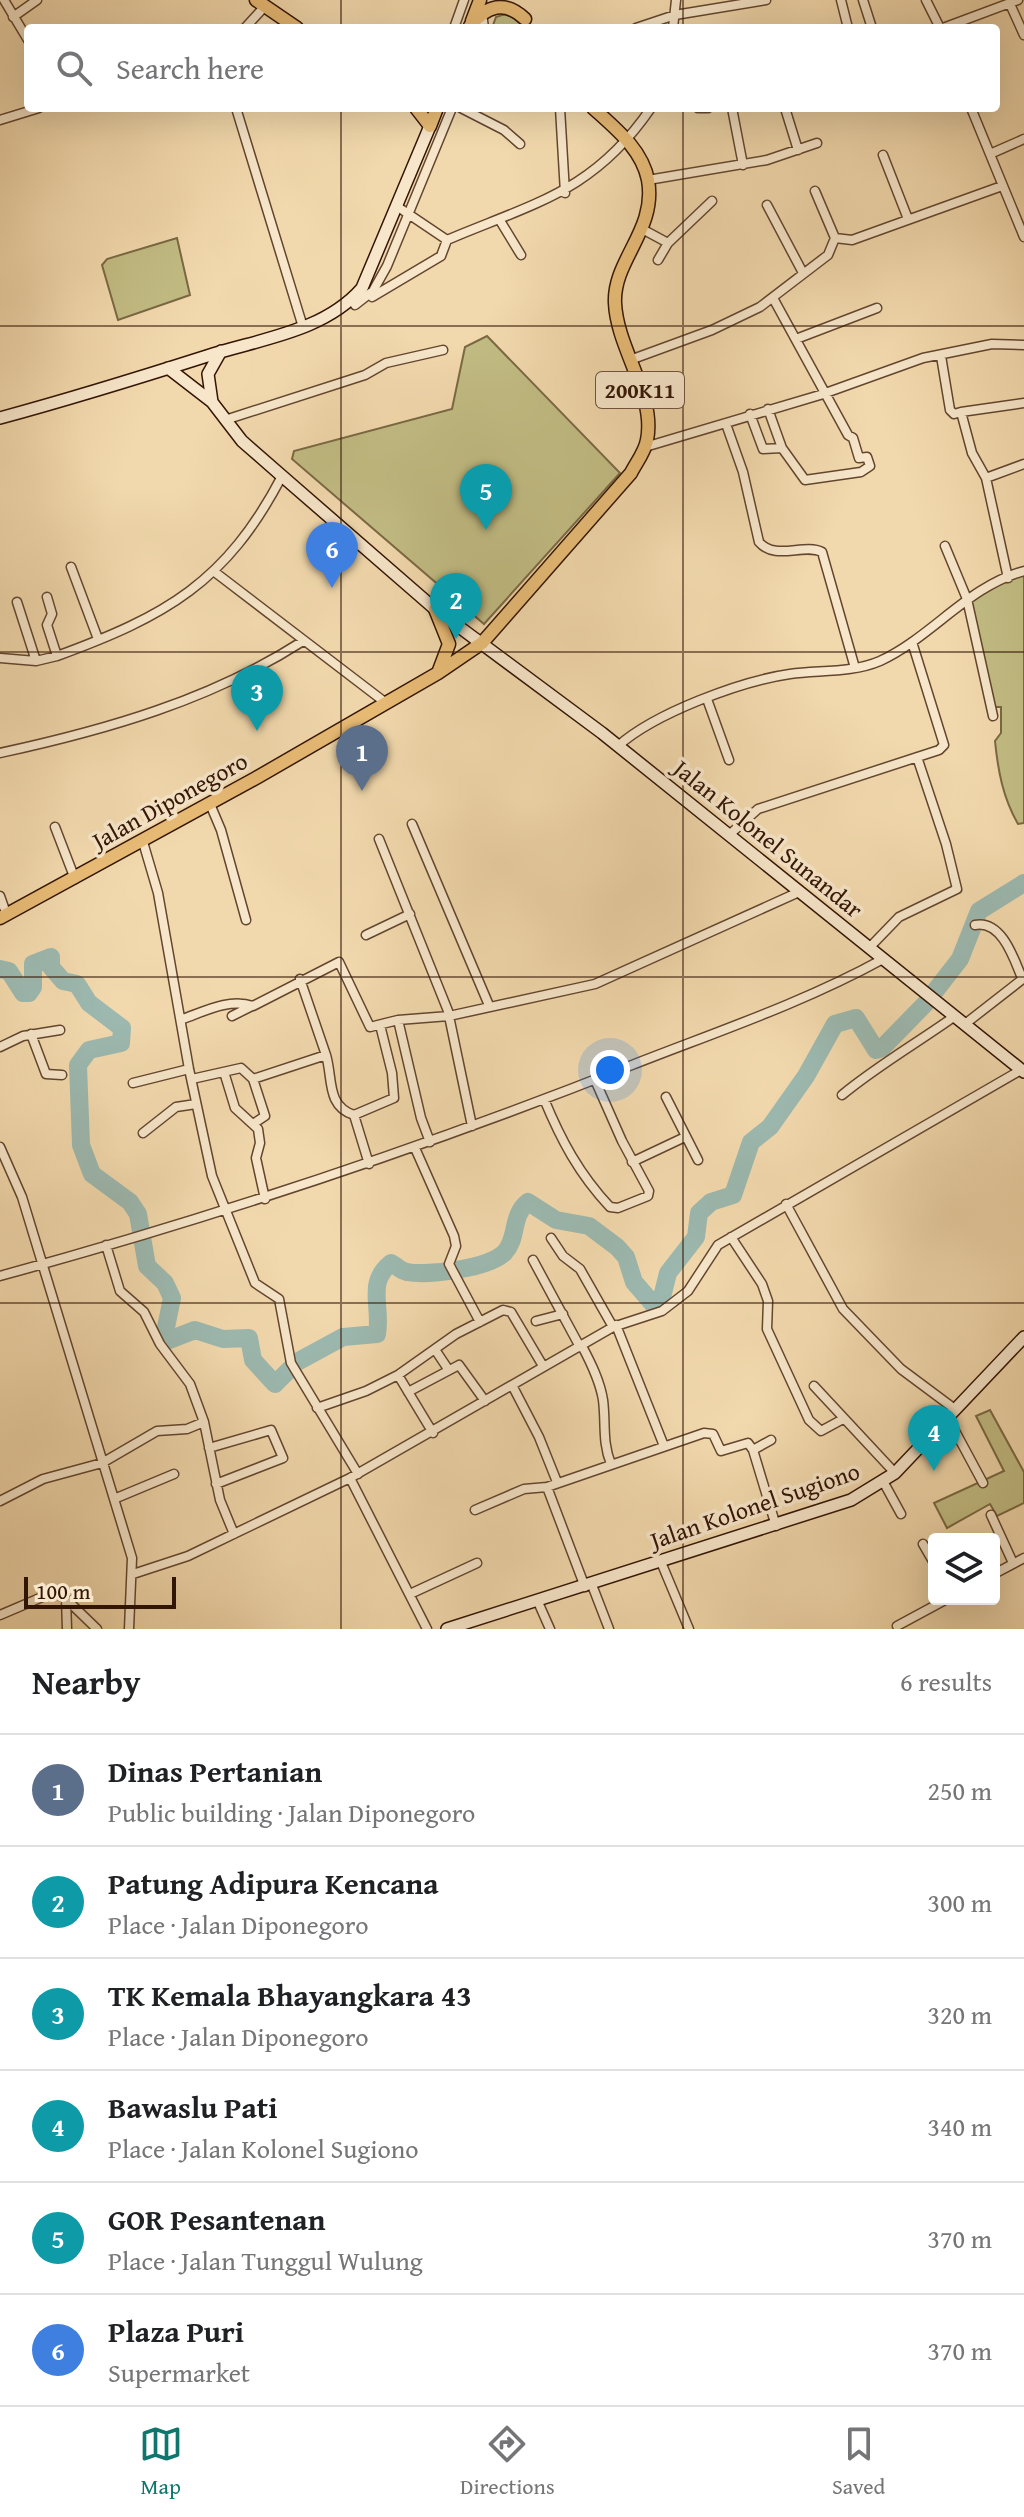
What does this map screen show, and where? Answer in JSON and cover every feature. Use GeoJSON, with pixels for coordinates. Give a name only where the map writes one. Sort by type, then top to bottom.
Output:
{"type":"FeatureCollection","features":[{"type":"Feature","properties":{"kind":"main road"},"geometry":{"type":"LineString","coordinates":[[261,3],[291,24]]}},
{"type":"Feature","properties":{"kind":"main road"},"geometry":{"type":"LineString","coordinates":[[481,6],[497,5],[521,10]]}},
{"type":"Feature","properties":{"kind":"main road"},"geometry":{"type":"LineString","coordinates":[[419,112],[430,126]]}},
{"type":"Feature","properties":{"kind":"main road"},"geometry":{"type":"LineString","coordinates":[[303,327],[343,307],[362,288],[391,225],[435,112]]}},
{"type":"Feature","properties":{"kind":"main road"},"geometry":{"type":"LineString","coordinates":[[598,112],[626,137],[648,180]]}},
{"type":"Feature","properties":{"kind":"main road","name":"200K11"},"geometry":{"type":"LineString","coordinates":[[645,447],[647,420],[618,329],[615,294],[644,230],[648,180]]}},
{"type":"Feature","properties":{"kind":"main road"},"geometry":{"type":"LineString","coordinates":[[0,418],[329,321],[355,305],[374,276],[391,234],[391,225]]}},
{"type":"Feature","properties":{"kind":"main road"},"geometry":{"type":"LineString","coordinates":[[212,402],[208,374],[221,351]]}},
{"type":"Feature","properties":{"kind":"main road","name":"Jalan Kolonel Sunandar"},"geometry":{"type":"LineString","coordinates":[[168,368],[212,402],[225,420],[282,476],[435,609],[618,746],[1023,1071]]}},
{"type":"Feature","properties":{"kind":"main road","name":"Jalan Diponegoro"},"geometry":{"type":"LineString","coordinates":[[3,917],[210,804],[438,673],[482,643],[631,473],[645,447]]}},
{"type":"Feature","properties":{"kind":"main road"},"geometry":{"type":"LineString","coordinates":[[435,609],[449,644],[438,673]]}},
{"type":"Feature","properties":{"kind":"main road","name":"Jalan Kolonel Sugiono"},"geometry":{"type":"LineString","coordinates":[[447,1629],[851,1500],[884,1483],[895,1473],[1024,1337]]}},
{"type":"Feature","properties":{"kind":"street"},"geometry":{"type":"LineString","coordinates":[[13,17],[37,0]]}},
{"type":"Feature","properties":{"kind":"street"},"geometry":{"type":"LineString","coordinates":[[455,24],[464,0]]}},
{"type":"Feature","properties":{"kind":"street"},"geometry":{"type":"LineString","coordinates":[[674,24],[676,0]]}},
{"type":"Feature","properties":{"kind":"street"},"geometry":{"type":"LineString","coordinates":[[648,24],[675,15],[766,0]]}},
{"type":"Feature","properties":{"kind":"street"},"geometry":{"type":"LineString","coordinates":[[841,0],[847,24]]}},
{"type":"Feature","properties":{"kind":"street"},"geometry":{"type":"LineString","coordinates":[[863,0],[871,24]]}},
{"type":"Feature","properties":{"kind":"street"},"geometry":{"type":"LineString","coordinates":[[926,0],[939,24]]}},
{"type":"Feature","properties":{"kind":"street"},"geometry":{"type":"LineString","coordinates":[[952,24],[1014,2],[1024,35]]}},
{"type":"Feature","properties":{"kind":"street"},"geometry":{"type":"LineString","coordinates":[[248,24],[261,3]]}},
{"type":"Feature","properties":{"kind":"street"},"geometry":{"type":"LineString","coordinates":[[3,4],[24,34]]}},
{"type":"Feature","properties":{"kind":"street"},"geometry":{"type":"LineString","coordinates":[[0,120],[26,112]]}},
{"type":"Feature","properties":{"kind":"street"},"geometry":{"type":"LineString","coordinates":[[237,112],[303,327]]}},
{"type":"Feature","properties":{"kind":"street"},"geometry":{"type":"LineString","coordinates":[[355,305],[373,291],[410,215],[450,112]]}},
{"type":"Feature","properties":{"kind":"street"},"geometry":{"type":"LineString","coordinates":[[469,112],[504,130],[520,144]]}},
{"type":"Feature","properties":{"kind":"street"},"geometry":{"type":"LineString","coordinates":[[560,112],[565,193]]}},
{"type":"Feature","properties":{"kind":"street"},"geometry":{"type":"LineString","coordinates":[[355,305],[441,256],[447,240],[565,193],[596,170],[648,112]]}},
{"type":"Feature","properties":{"kind":"street"},"geometry":{"type":"LineString","coordinates":[[733,112],[743,165]]}},
{"type":"Feature","properties":{"kind":"street"},"geometry":{"type":"LineString","coordinates":[[786,112],[798,150]]}},
{"type":"Feature","properties":{"kind":"street"},"geometry":{"type":"LineString","coordinates":[[973,112],[1024,237]]}},
{"type":"Feature","properties":{"kind":"street"},"geometry":{"type":"LineString","coordinates":[[990,154],[1024,139]]}},
{"type":"Feature","properties":{"kind":"street"},"geometry":{"type":"LineString","coordinates":[[648,180],[743,165],[817,143]]}},
{"type":"Feature","properties":{"kind":"street"},"geometry":{"type":"LineString","coordinates":[[883,155],[908,219]]}},
{"type":"Feature","properties":{"kind":"street"},"geometry":{"type":"LineString","coordinates":[[835,238],[852,240],[1002,186]]}},
{"type":"Feature","properties":{"kind":"street"},"geometry":{"type":"LineString","coordinates":[[630,360],[712,330],[773,298],[828,255],[835,238],[815,191]]}},
{"type":"Feature","properties":{"kind":"street"},"geometry":{"type":"LineString","coordinates":[[658,260],[668,243],[712,201]]}},
{"type":"Feature","properties":{"kind":"street"},"geometry":{"type":"LineString","coordinates":[[767,205],[803,273]]}},
{"type":"Feature","properties":{"kind":"street"},"geometry":{"type":"LineString","coordinates":[[398,207],[447,240]]}},
{"type":"Feature","properties":{"kind":"street"},"geometry":{"type":"LineString","coordinates":[[1014,214],[1024,209]]}},
{"type":"Feature","properties":{"kind":"street"},"geometry":{"type":"LineString","coordinates":[[499,219],[521,255]]}},
{"type":"Feature","properties":{"kind":"street"},"geometry":{"type":"LineString","coordinates":[[644,230],[668,243]]}},
{"type":"Feature","properties":{"kind":"street"},"geometry":{"type":"LineString","coordinates":[[768,409],[782,448],[805,480],[861,472],[870,466],[867,457],[859,458],[853,438],[848,435],[773,298]]}},
{"type":"Feature","properties":{"kind":"street"},"geometry":{"type":"LineString","coordinates":[[796,339],[877,308]]}},
{"type":"Feature","properties":{"kind":"street"},"geometry":{"type":"LineString","coordinates":[[645,447],[827,393],[893,367],[992,344],[1024,345]]}},
{"type":"Feature","properties":{"kind":"street"},"geometry":{"type":"LineString","coordinates":[[225,420],[365,375],[386,363],[443,350]]}},
{"type":"Feature","properties":{"kind":"street"},"geometry":{"type":"LineString","coordinates":[[941,356],[950,410],[961,412],[1024,403]]}},
{"type":"Feature","properties":{"kind":"street"},"geometry":{"type":"LineString","coordinates":[[961,412],[972,453],[986,478],[1008,578]]}},
{"type":"Feature","properties":{"kind":"street"},"geometry":{"type":"LineString","coordinates":[[750,414],[763,449],[782,448]]}},
{"type":"Feature","properties":{"kind":"street"},"geometry":{"type":"LineString","coordinates":[[726,424],[743,472],[759,542],[765,548],[781,551],[822,552],[855,668]]}},
{"type":"Feature","properties":{"kind":"street"},"geometry":{"type":"LineString","coordinates":[[986,478],[1024,464]]}},
{"type":"Feature","properties":{"kind":"street"},"geometry":{"type":"LineString","coordinates":[[0,658],[36,661],[57,656],[186,597],[216,573],[268,502],[282,476]]}},
{"type":"Feature","properties":{"kind":"street"},"geometry":{"type":"LineString","coordinates":[[945,546],[967,599],[993,716]]}},
{"type":"Feature","properties":{"kind":"street"},"geometry":{"type":"LineString","coordinates":[[71,567],[98,639]]}},
{"type":"Feature","properties":{"kind":"street"},"geometry":{"type":"LineString","coordinates":[[618,746],[636,730],[707,699],[789,674],[855,668],[880,661],[912,642],[967,599],[1024,571]]}},
{"type":"Feature","properties":{"kind":"street"},"geometry":{"type":"LineString","coordinates":[[216,573],[386,703]]}},
{"type":"Feature","properties":{"kind":"street"},"geometry":{"type":"LineString","coordinates":[[47,597],[52,614],[47,625],[57,656]]}},
{"type":"Feature","properties":{"kind":"street"},"geometry":{"type":"LineString","coordinates":[[17,602],[36,661]]}},
{"type":"Feature","properties":{"kind":"street"},"geometry":{"type":"LineString","coordinates":[[0,753],[72,736],[189,700],[241,678],[303,641]]}},
{"type":"Feature","properties":{"kind":"street"},"geometry":{"type":"LineString","coordinates":[[729,835],[758,809],[939,750],[945,740],[912,642]]}},
{"type":"Feature","properties":{"kind":"street"},"geometry":{"type":"LineString","coordinates":[[707,699],[729,760]]}},
{"type":"Feature","properties":{"kind":"street"},"geometry":{"type":"LineString","coordinates":[[869,948],[899,917],[957,889],[917,757]]}},
{"type":"Feature","properties":{"kind":"street"},"geometry":{"type":"LineString","coordinates":[[210,804],[221,830],[246,920]]}},
{"type":"Feature","properties":{"kind":"street"},"geometry":{"type":"LineString","coordinates":[[412,824],[488,1003]]}},
{"type":"Feature","properties":{"kind":"street"},"geometry":{"type":"LineString","coordinates":[[55,827],[75,879]]}},
{"type":"Feature","properties":{"kind":"street"},"geometry":{"type":"LineString","coordinates":[[379,839],[449,1013],[472,1126]]}},
{"type":"Feature","properties":{"kind":"street"},"geometry":{"type":"LineString","coordinates":[[143,842],[158,893],[183,1019],[189,1069],[212,1176],[255,1283],[272,1292],[283,1307],[293,1366],[354,1476],[427,1629]]}},
{"type":"Feature","properties":{"kind":"street"},"geometry":{"type":"LineString","coordinates":[[232,1016],[339,962],[368,1025],[449,1013],[614,978],[799,892]]}},
{"type":"Feature","properties":{"kind":"street"},"geometry":{"type":"LineString","coordinates":[[0,896],[3,917]]}},
{"type":"Feature","properties":{"kind":"street"},"geometry":{"type":"LineString","coordinates":[[366,935],[410,914]]}},
{"type":"Feature","properties":{"kind":"street"},"geometry":{"type":"LineString","coordinates":[[842,1095],[873,1069],[960,1020],[1023,978],[1004,941],[982,925]]}},
{"type":"Feature","properties":{"kind":"street"},"geometry":{"type":"LineString","coordinates":[[0,1276],[265,1199],[415,1148],[806,996],[883,959]]}},
{"type":"Feature","properties":{"kind":"street"},"geometry":{"type":"LineString","coordinates":[[300,979],[326,1055],[332,1094],[343,1111],[354,1115],[394,1098],[392,1073],[380,1025]]}},
{"type":"Feature","properties":{"kind":"street"},"geometry":{"type":"LineString","coordinates":[[183,1019],[217,1006],[241,1003],[253,1006]]}},
{"type":"Feature","properties":{"kind":"street"},"geometry":{"type":"LineString","coordinates":[[398,1020],[421,1118],[430,1142]]}},
{"type":"Feature","properties":{"kind":"street"},"geometry":{"type":"LineString","coordinates":[[0,1047],[31,1034],[60,1030]]}},
{"type":"Feature","properties":{"kind":"street"},"geometry":{"type":"LineString","coordinates":[[31,1034],[46,1074],[62,1075]]}},
{"type":"Feature","properties":{"kind":"street"},"geometry":{"type":"LineString","coordinates":[[253,1079],[326,1055]]}},
{"type":"Feature","properties":{"kind":"street"},"geometry":{"type":"LineString","coordinates":[[192,1079],[241,1068],[253,1079],[265,1116],[253,1124]]}},
{"type":"Feature","properties":{"kind":"street"},"geometry":{"type":"LineString","coordinates":[[133,1083],[189,1069]]}},
{"type":"Feature","properties":{"kind":"street"},"geometry":{"type":"LineString","coordinates":[[133,1574],[164,1565],[234,1534],[354,1476],[615,1326],[676,1303],[697,1279],[713,1250],[731,1237],[1023,1071]]}},
{"type":"Feature","properties":{"kind":"street"},"geometry":{"type":"LineString","coordinates":[[224,1072],[235,1108],[253,1124],[259,1136],[256,1158],[265,1199]]}},
{"type":"Feature","properties":{"kind":"street"},"geometry":{"type":"LineString","coordinates":[[544,1099],[574,1164],[610,1207],[618,1208],[649,1194],[595,1080]]}},
{"type":"Feature","properties":{"kind":"street"},"geometry":{"type":"LineString","coordinates":[[666,1097],[698,1160]]}},
{"type":"Feature","properties":{"kind":"street"},"geometry":{"type":"LineString","coordinates":[[143,1133],[176,1107],[196,1104]]}},
{"type":"Feature","properties":{"kind":"street"},"geometry":{"type":"LineString","coordinates":[[354,1115],[369,1164]]}},
{"type":"Feature","properties":{"kind":"street"},"geometry":{"type":"LineString","coordinates":[[632,1162],[685,1137]]}},
{"type":"Feature","properties":{"kind":"street"},"geometry":{"type":"LineString","coordinates":[[0,1147],[22,1197],[132,1558],[129,1629]]}},
{"type":"Feature","properties":{"kind":"street"},"geometry":{"type":"LineString","coordinates":[[415,1148],[454,1236],[456,1246],[449,1260],[452,1270],[480,1322]]}},
{"type":"Feature","properties":{"kind":"street"},"geometry":{"type":"LineString","coordinates":[[786,1204],[843,1309],[901,1369],[952,1414],[983,1483]]}},
{"type":"Feature","properties":{"kind":"street"},"geometry":{"type":"LineString","coordinates":[[731,1237],[762,1284],[768,1301],[767,1329],[809,1420],[821,1431],[843,1419]]}},
{"type":"Feature","properties":{"kind":"street"},"geometry":{"type":"LineString","coordinates":[[551,1238],[563,1256],[580,1269],[615,1326],[664,1446]]}},
{"type":"Feature","properties":{"kind":"street"},"geometry":{"type":"LineString","coordinates":[[106,1245],[120,1291],[144,1312],[160,1344],[190,1384],[204,1422],[216,1484],[234,1534]]}},
{"type":"Feature","properties":{"kind":"street"},"geometry":{"type":"LineString","coordinates":[[533,1260],[581,1347],[603,1399],[604,1444],[611,1464]]}},
{"type":"Feature","properties":{"kind":"street"},"geometry":{"type":"LineString","coordinates":[[317,1408],[366,1391],[398,1375],[456,1334],[503,1310],[511,1312],[543,1366]]}},
{"type":"Feature","properties":{"kind":"street"},"geometry":{"type":"LineString","coordinates":[[536,1321],[549,1321],[563,1314]]}},
{"type":"Feature","properties":{"kind":"street"},"geometry":{"type":"LineString","coordinates":[[436,1351],[448,1369]]}},
{"type":"Feature","properties":{"kind":"street"},"geometry":{"type":"LineString","coordinates":[[408,1392],[448,1369],[462,1366],[485,1401]]}},
{"type":"Feature","properties":{"kind":"street"},"geometry":{"type":"LineString","coordinates":[[398,1375],[433,1433]]}},
{"type":"Feature","properties":{"kind":"street"},"geometry":{"type":"LineString","coordinates":[[512,1385],[536,1429],[557,1482]]}},
{"type":"Feature","properties":{"kind":"street"},"geometry":{"type":"LineString","coordinates":[[814,1386],[895,1473]]}},
{"type":"Feature","properties":{"kind":"street"},"geometry":{"type":"LineString","coordinates":[[0,1501],[43,1479],[102,1463],[157,1431],[187,1429],[204,1422]]}},
{"type":"Feature","properties":{"kind":"street"},"geometry":{"type":"LineString","coordinates":[[209,1448],[271,1430],[283,1458],[216,1484]]}},
{"type":"Feature","properties":{"kind":"street"},"geometry":{"type":"LineString","coordinates":[[475,1510],[524,1489],[547,1487],[704,1433],[713,1434],[721,1451],[748,1443],[753,1450],[776,1526]]}},
{"type":"Feature","properties":{"kind":"street"},"geometry":{"type":"LineString","coordinates":[[753,1450],[771,1440]]}},
{"type":"Feature","properties":{"kind":"street"},"geometry":{"type":"LineString","coordinates":[[114,1499],[174,1474]]}},
{"type":"Feature","properties":{"kind":"street"},"geometry":{"type":"LineString","coordinates":[[884,1483],[901,1514]]}},
{"type":"Feature","properties":{"kind":"street"},"geometry":{"type":"LineString","coordinates":[[547,1487],[609,1629]]}},
{"type":"Feature","properties":{"kind":"street"},"geometry":{"type":"LineString","coordinates":[[991,1515],[1013,1563]]}},
{"type":"Feature","properties":{"kind":"street"},"geometry":{"type":"LineString","coordinates":[[923,1544],[928,1553]]}},
{"type":"Feature","properties":{"kind":"street"},"geometry":{"type":"LineString","coordinates":[[1000,1571],[1024,1558]]}},
{"type":"Feature","properties":{"kind":"street"},"geometry":{"type":"LineString","coordinates":[[661,1562],[689,1629]]}},
{"type":"Feature","properties":{"kind":"street"},"geometry":{"type":"LineString","coordinates":[[410,1594],[477,1563]]}},
{"type":"Feature","properties":{"kind":"street"},"geometry":{"type":"LineString","coordinates":[[0,1615],[54,1592],[66,1599],[97,1629]]}},
{"type":"Feature","properties":{"kind":"street"},"geometry":{"type":"LineString","coordinates":[[66,1599],[67,1629]]}},
{"type":"Feature","properties":{"kind":"street"},"geometry":{"type":"LineString","coordinates":[[538,1602],[550,1629]]}},
{"type":"Feature","properties":{"kind":"street"},"geometry":{"type":"LineString","coordinates":[[897,1626],[936,1605]]}},
{"type":"Feature","properties":{"kind":"shaded area"},"geometry":{"type":"Polygon","coordinates":[[[505,14],[520,24],[493,24],[496,17],[505,14]]]}},
{"type":"Feature","properties":{"kind":"shaded area"},"geometry":{"type":"Polygon","coordinates":[[[177,238],[190,295],[118,320],[102,265],[107,259],[177,238]]]}},
{"type":"Feature","properties":{"kind":"shaded area"},"geometry":{"type":"Polygon","coordinates":[[[487,336],[620,473],[484,624],[292,459],[294,451],[452,409],[465,347],[487,336]]]}},
{"type":"Feature","properties":{"kind":"shaded area"},"geometry":{"type":"Polygon","coordinates":[[[1024,571],[1024,823],[1018,824],[1005,794],[998,763],[995,741],[1001,733],[1001,707],[994,707],[967,599],[1024,571]]]}},
{"type":"Feature","properties":{"kind":"shaded area"},"geometry":{"type":"Polygon","coordinates":[[[990,1410],[1024,1472],[1024,1503],[997,1516],[990,1504],[947,1528],[934,1503],[1004,1471],[976,1416],[990,1410]]]}},
{"type":"Feature","properties":{"kind":"waterway"},"geometry":{"type":"LineString","coordinates":[[0,969],[9,971],[23,993],[29,993],[33,987],[33,964],[51,957],[51,967],[63,981],[77,984],[89,1003],[122,1028],[121,1043],[89,1050],[78,1065],[81,1145],[92,1174],[130,1202],[138,1214],[147,1266],[165,1283],[172,1298],[164,1337],[169,1340],[195,1330],[223,1339],[249,1338],[253,1360],[275,1384],[297,1362],[343,1337],[377,1334],[377,1287],[383,1271],[391,1263],[405,1271],[429,1273],[459,1270],[498,1258],[509,1246],[519,1213],[528,1202],[556,1220],[589,1226],[626,1257],[634,1282],[653,1304],[661,1301],[668,1273],[696,1237],[699,1213],[711,1202],[733,1195],[751,1142],[770,1127],[806,1076],[835,1024],[856,1018],[876,1050],[882,1048],[925,1004],[960,959],[979,911],[1024,883]]}},
{"type":"Feature","properties":{"kind":"place","name":"GOR Pesantenan"},"geometry":{"type":"Point","coordinates":[486,530]}},
{"type":"Feature","properties":{"kind":"place","name":"Plaza Puri"},"geometry":{"type":"Point","coordinates":[332,588]}},
{"type":"Feature","properties":{"kind":"place","name":"Patung Adipura Kencana"},"geometry":{"type":"Point","coordinates":[456,639]}},
{"type":"Feature","properties":{"kind":"place","name":"TK Kemala Bhayangkara 43"},"geometry":{"type":"Point","coordinates":[257,731]}},
{"type":"Feature","properties":{"kind":"place","name":"Dinas Pertanian"},"geometry":{"type":"Point","coordinates":[362,791]}},
{"type":"Feature","properties":{"kind":"place","name":"Bawaslu Pati"},"geometry":{"type":"Point","coordinates":[934,1471]}}]}
